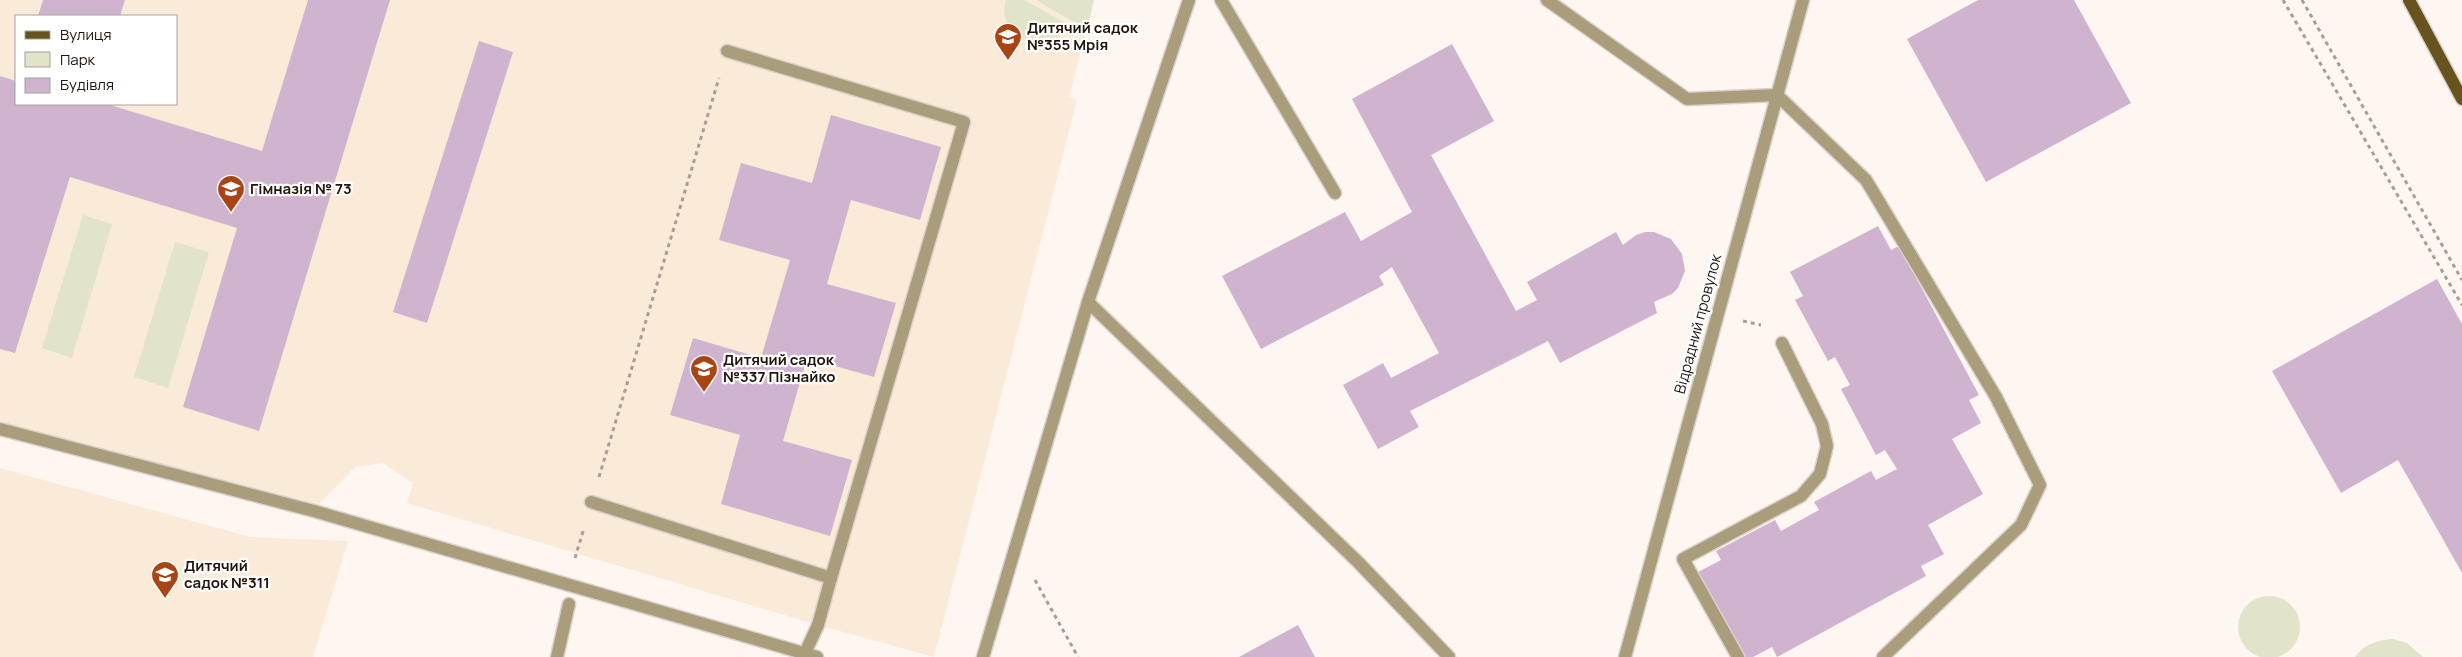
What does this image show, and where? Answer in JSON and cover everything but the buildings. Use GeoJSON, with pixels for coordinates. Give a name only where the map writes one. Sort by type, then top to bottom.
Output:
{"type":"FeatureCollection","features":[{"type":"Feature","properties":{"kind":"main road"},"geometry":{"type":"LineString","coordinates":[[2409,0],[2462,99]]}},
{"type":"Feature","properties":{"kind":"street"},"geometry":{"type":"LineString","coordinates":[[983,657],[1088,302],[1189,0]]}},
{"type":"Feature","properties":{"kind":"street"},"geometry":{"type":"LineString","coordinates":[[1221,0],[1335,193]]}},
{"type":"Feature","properties":{"kind":"street"},"geometry":{"type":"LineString","coordinates":[[1547,0],[1687,99],[1777,95],[1866,180],[1996,397],[2040,485],[2021,525],[1887,656]]}},
{"type":"Feature","properties":{"kind":"street","name":"Відрадний провулок"},"geometry":{"type":"LineString","coordinates":[[1625,657],[1803,0]]}},
{"type":"Feature","properties":{"kind":"street"},"geometry":{"type":"LineString","coordinates":[[727,51],[964,122],[818,625],[805,653]]}},
{"type":"Feature","properties":{"kind":"street"},"geometry":{"type":"LineString","coordinates":[[1088,302],[1359,563],[1449,657]]}},
{"type":"Feature","properties":{"kind":"street"},"geometry":{"type":"LineString","coordinates":[[1738,657],[1683,559],[1801,496],[1820,474],[1827,446],[1822,424],[1782,343]]}},
{"type":"Feature","properties":{"kind":"street"},"geometry":{"type":"LineString","coordinates":[[0,429],[314,511],[817,657]]}},
{"type":"Feature","properties":{"kind":"street"},"geometry":{"type":"LineString","coordinates":[[591,502],[831,578]]}},
{"type":"Feature","properties":{"kind":"street"},"geometry":{"type":"LineString","coordinates":[[557,657],[569,604]]}},
{"type":"Feature","properties":{"kind":"path"},"geometry":{"type":"LineString","coordinates":[[2283,0],[2462,304]]}},
{"type":"Feature","properties":{"kind":"path"},"geometry":{"type":"LineString","coordinates":[[2302,0],[2462,280]]}},
{"type":"Feature","properties":{"kind":"path"},"geometry":{"type":"LineString","coordinates":[[566,585],[727,51]]}},
{"type":"Feature","properties":{"kind":"path"},"geometry":{"type":"LineString","coordinates":[[1717,315],[1763,325],[1782,343]]}},
{"type":"Feature","properties":{"kind":"path"},"geometry":{"type":"LineString","coordinates":[[1015,545],[1078,657]]}},
{"type":"Feature","properties":{"kind":"shaded area"},"geometry":{"type":"Polygon","coordinates":[[[0,0],[1094,0],[1069,97],[1077,100],[934,657],[818,625],[407,503],[413,483],[383,463],[355,467],[319,504],[0,422],[0,0]]]}},
{"type":"Feature","properties":{"kind":"shaded area","name":"Дитячий садок №311"},"geometry":{"type":"Polygon","coordinates":[[[0,468],[250,537],[348,541],[313,657],[0,657],[0,468]]]}},
{"type":"Feature","properties":{"kind":"green space"},"geometry":{"type":"Polygon","coordinates":[[[1006,0],[1024,0],[1064,22],[1055,50],[1027,39],[1011,28],[1006,20],[1004,11],[1006,0]]]}},
{"type":"Feature","properties":{"kind":"green space"},"geometry":{"type":"Polygon","coordinates":[[[1036,0],[1094,0],[1088,26],[1072,21],[1036,0]]]}},
{"type":"Feature","properties":{"kind":"green space"},"geometry":{"type":"Polygon","coordinates":[[[83,215],[112,224],[72,358],[42,348],[83,215]]]}},
{"type":"Feature","properties":{"kind":"green space"},"geometry":{"type":"Polygon","coordinates":[[[175,242],[209,252],[168,388],[134,377],[175,242]]]}},
{"type":"Feature","properties":{"kind":"green space"},"geometry":{"type":"Polygon","coordinates":[[[2263,596],[2275,596],[2291,605],[2298,615],[2300,627],[2298,639],[2291,649],[2275,658],[2263,658],[2252,653],[2243,644],[2238,633],[2238,621],[2243,610],[2252,601],[2263,596]]]}},
{"type":"Feature","properties":{"kind":"green space"},"geometry":{"type":"Polygon","coordinates":[[[2393,639],[2407,643],[2423,657],[2355,657],[2372,644],[2382,640],[2393,639]]]}},
{"type":"Feature","properties":{"kind":"place","name":"Дитячий садок №355 Мрія"},"geometry":{"type":"Point","coordinates":[1008,61]}},
{"type":"Feature","properties":{"kind":"place","name":"Гімназія № 73"},"geometry":{"type":"Point","coordinates":[231,213]}},
{"type":"Feature","properties":{"kind":"place","name":"Дитячий садок №337 Пізнайко"},"geometry":{"type":"Point","coordinates":[704,393]}},
{"type":"Feature","properties":{"kind":"place","name":"Дитячий садок №311"},"geometry":{"type":"Point","coordinates":[165,599]}}]}
